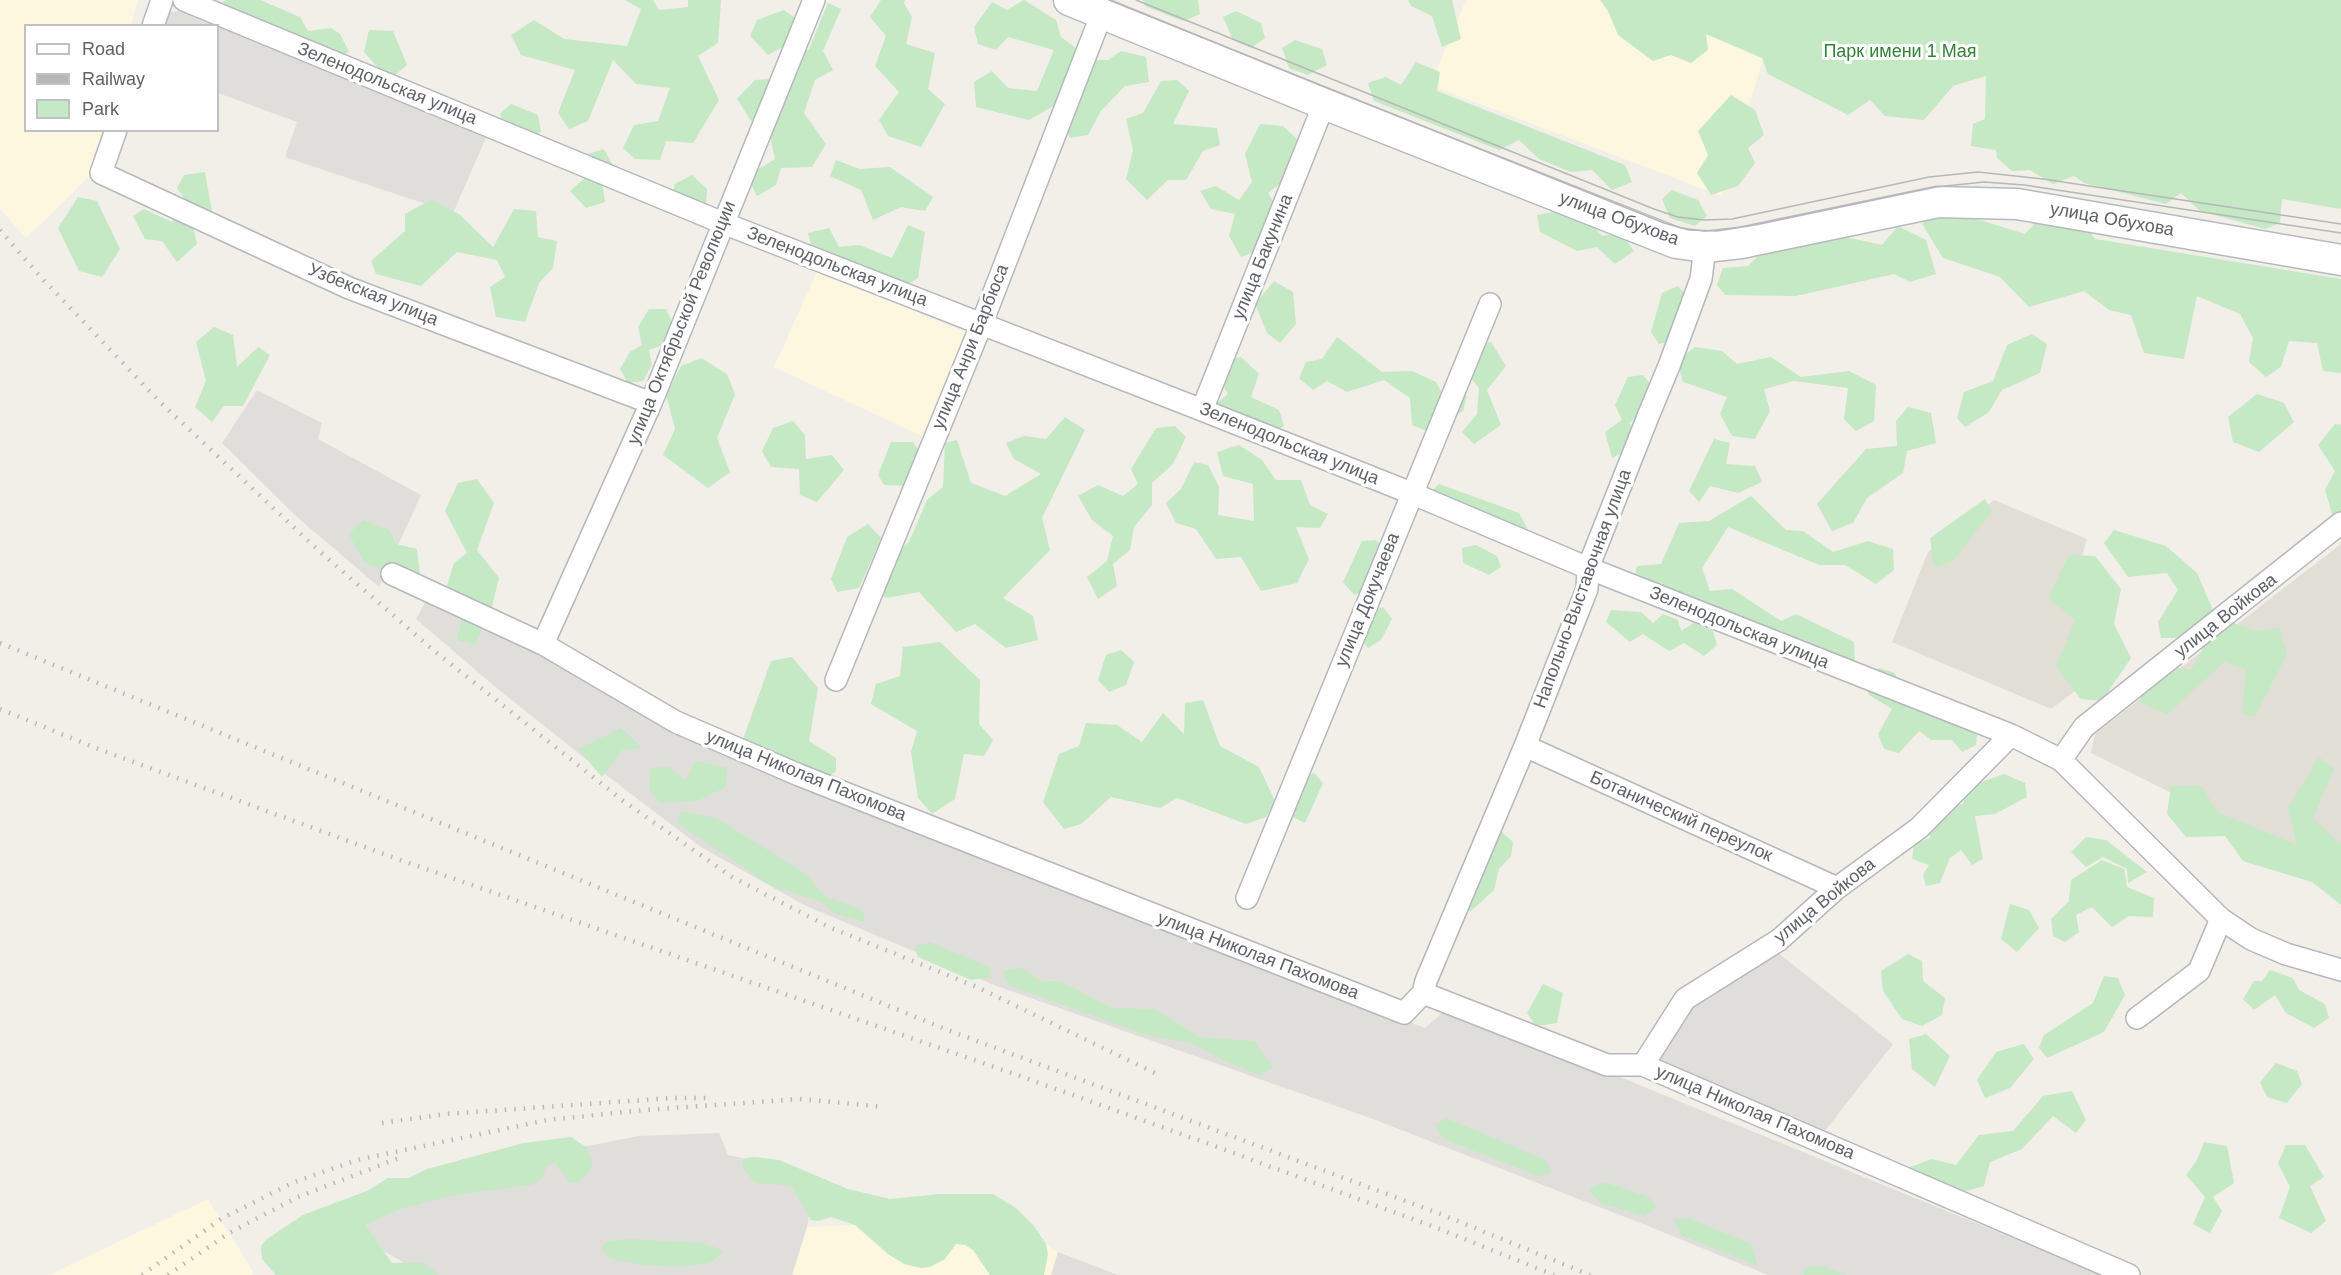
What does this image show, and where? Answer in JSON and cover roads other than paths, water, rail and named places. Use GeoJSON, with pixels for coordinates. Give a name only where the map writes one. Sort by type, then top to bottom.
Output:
{"type":"FeatureCollection","features":[{"type":"Feature","properties":{"kind":"street"},"geometry":{"type":"LineString","coordinates":[[154,24],[162,0]]}},
{"type":"Feature","properties":{"kind":"street","name":"Зеленодольская улица"},"geometry":{"type":"LineString","coordinates":[[184,0],[723,223],[1411,493],[1588,568],[2011,735],[2061,760],[2221,919],[2251,939],[2268,947],[2341,970]]}},
{"type":"Feature","properties":{"kind":"street","name":"улица Октябрьской Революции"},"geometry":{"type":"LineString","coordinates":[[543,644],[651,403],[814,0]]}},
{"type":"Feature","properties":{"kind":"street","name":"улица Обухова"},"geometry":{"type":"LineString","coordinates":[[1069,0],[1676,243],[1705,247],[1741,243],[1938,202],[2017,204],[2341,260]]}},
{"type":"Feature","properties":{"kind":"street","name":"улица Анри Барбюса"},"geometry":{"type":"LineString","coordinates":[[836,680],[982,323],[1102,13]]}},
{"type":"Feature","properties":{"kind":"street","name":"улица Бакунина"},"geometry":{"type":"LineString","coordinates":[[1202,410],[1324,104]]}},
{"type":"Feature","properties":{"kind":"street","name":"Узбекская улица"},"geometry":{"type":"LineString","coordinates":[[115,132],[101,173],[349,288],[651,403]]}},
{"type":"Feature","properties":{"kind":"street","name":"Напольно-Выставочная улица"},"geometry":{"type":"LineString","coordinates":[[1423,993],[1587,589],[1588,568],[1648,414],[1670,366],[1701,279],[1705,247]]}},
{"type":"Feature","properties":{"kind":"street","name":"улица Докучаева"},"geometry":{"type":"LineString","coordinates":[[1247,898],[1490,304]]}},
{"type":"Feature","properties":{"kind":"street","name":"улица Войкова"},"geometry":{"type":"LineString","coordinates":[[2061,760],[2084,727],[2341,523]]}},
{"type":"Feature","properties":{"kind":"street","name":"улица Николая Пахомова"},"geometry":{"type":"LineString","coordinates":[[392,574],[543,644],[676,722],[810,779],[1404,1014],[1423,993],[1607,1065],[1643,1065],[2129,1275]]}},
{"type":"Feature","properties":{"kind":"street","name":"улица Войкова"},"geometry":{"type":"LineString","coordinates":[[1643,1065],[1685,999],[1779,940],[1837,888],[1919,828],[2011,735]]}},
{"type":"Feature","properties":{"kind":"street","name":"Ботанический переулок"},"geometry":{"type":"LineString","coordinates":[[1525,746],[1837,888]]}},
{"type":"Feature","properties":{"kind":"street"},"geometry":{"type":"LineString","coordinates":[[2137,1018],[2199,970],[2221,919]]}},
{"type":"Feature","properties":{"kind":"tram line"},"geometry":{"type":"LineString","coordinates":[[1109,0],[1664,223],[1689,230],[1717,231],[1755,225],[1936,187],[1984,182],[2024,185],[2341,233]]}},
{"type":"Feature","properties":{"kind":"tram line"},"geometry":{"type":"LineString","coordinates":[[1136,0],[1678,217],[1704,220],[1732,219],[1929,177],[1978,172],[2043,179],[2341,224]]}},
{"type":"Feature","properties":{"kind":"railway"},"geometry":{"type":"LineString","coordinates":[[0,230],[37,273],[161,403],[318,550],[432,649],[622,800],[732,877],[829,927],[977,987],[1159,1075]]}},
{"type":"Feature","properties":{"kind":"railway"},"geometry":{"type":"LineString","coordinates":[[0,643],[945,1029],[1443,1215],[1590,1275]]}},
{"type":"Feature","properties":{"kind":"railway"},"geometry":{"type":"LineString","coordinates":[[0,709],[101,750],[400,860],[1220,1148],[1437,1228],[1554,1275]]}},
{"type":"Feature","properties":{"kind":"railway"},"geometry":{"type":"LineString","coordinates":[[382,1123],[446,1114],[672,1098],[710,1098]]}},
{"type":"Feature","properties":{"kind":"railway"},"geometry":{"type":"LineString","coordinates":[[142,1275],[221,1219],[292,1183],[357,1160],[547,1120],[644,1110],[800,1099],[885,1107]]}},
{"type":"Feature","properties":{"kind":"railway"},"geometry":{"type":"LineString","coordinates":[[168,1275],[229,1233],[298,1197],[399,1158]]}},
{"type":"Feature","properties":{"kind":"park label","name":"Парк имени 1 Мая"},"geometry":{"type":"Point","coordinates":[1900,52]}}]}
